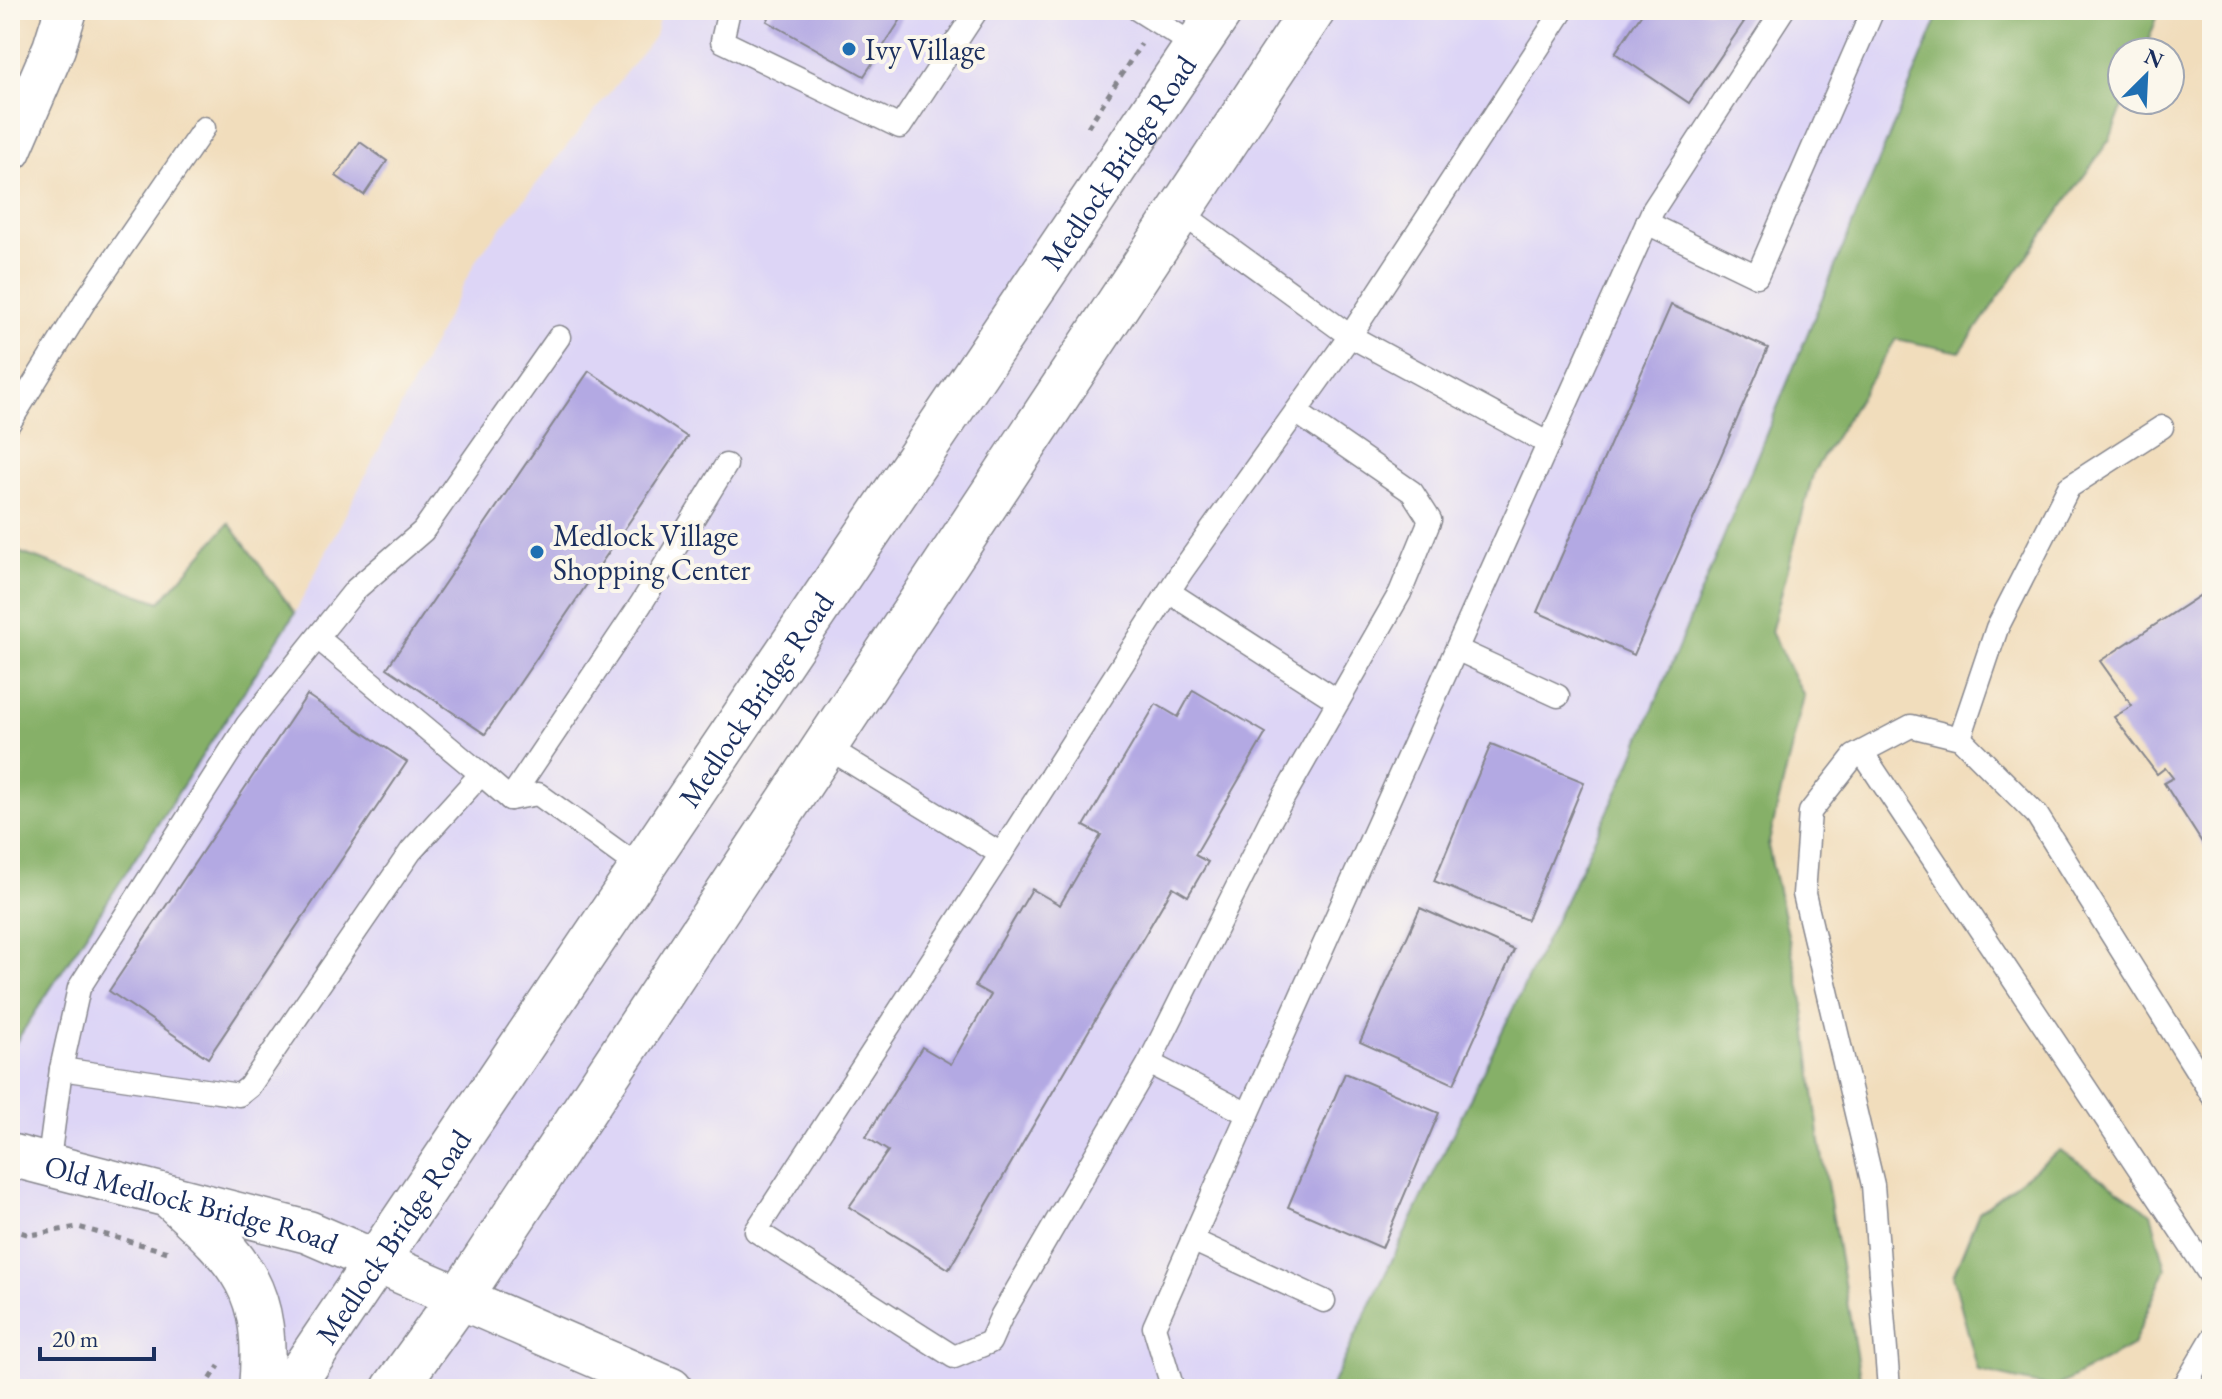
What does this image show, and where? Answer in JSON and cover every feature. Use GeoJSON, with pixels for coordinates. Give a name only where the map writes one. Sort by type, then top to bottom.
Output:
{"type":"FeatureCollection","features":[{"type":"Feature","properties":{"kind":"highway","name":"Medlock Bridge Road"},"geometry":{"type":"LineString","coordinates":[[290,1389],[1221,10]]}},
{"type":"Feature","properties":{"kind":"highway"},"geometry":{"type":"LineString","coordinates":[[394,1389],[461,1296],[1313,10]]}},
{"type":"Feature","properties":{"kind":"highway"},"geometry":{"type":"LineString","coordinates":[[172,1198],[222,1244],[247,1279],[265,1344],[261,1389]]}},
{"type":"Feature","properties":{"kind":"street"},"geometry":{"type":"LineString","coordinates":[[10,150],[54,48],[66,10]]}},
{"type":"Feature","properties":{"kind":"street","name":"Old Medlock Bridge Road"},"geometry":{"type":"LineString","coordinates":[[29,1161],[308,1232],[379,1260],[671,1389]]}},
{"type":"Feature","properties":{"kind":"lane"},"geometry":{"type":"LineString","coordinates":[[729,10],[722,41],[900,127],[977,10]]}},
{"type":"Feature","properties":{"kind":"lane"},"geometry":{"type":"LineString","coordinates":[[1138,10],[1197,47]]}},
{"type":"Feature","properties":{"kind":"lane"},"geometry":{"type":"LineString","coordinates":[[1296,412],[1412,492],[1430,520],[1400,593],[1270,821],[1149,1063],[1002,1315],[990,1342],[954,1357],[756,1231],[1169,592],[1296,412],[1350,336],[1563,10]]}},
{"type":"Feature","properties":{"kind":"lane"},"geometry":{"type":"LineString","coordinates":[[1173,1389],[1154,1327],[1192,1240],[1647,223],[1783,10]]}},
{"type":"Feature","properties":{"kind":"lane"},"geometry":{"type":"LineString","coordinates":[[1647,223],[1757,276],[1873,10]]}},
{"type":"Feature","properties":{"kind":"lane"},"geometry":{"type":"LineString","coordinates":[[10,422],[85,301],[204,128]]}},
{"type":"Feature","properties":{"kind":"lane"},"geometry":{"type":"LineString","coordinates":[[1180,212],[1350,336],[1549,444]]}},
{"type":"Feature","properties":{"kind":"lane"},"geometry":{"type":"LineString","coordinates":[[29,1161],[61,1069],[79,988],[247,725],[356,589],[423,531],[559,337]]}},
{"type":"Feature","properties":{"kind":"lane"},"geometry":{"type":"LineString","coordinates":[[1960,738],[1997,628],[2069,487],[2162,427]]}},
{"type":"Feature","properties":{"kind":"lane"},"geometry":{"type":"LineString","coordinates":[[510,799],[641,604],[726,465]]}},
{"type":"Feature","properties":{"kind":"lane"},"geometry":{"type":"LineString","coordinates":[[1169,592],[1338,701]]}},
{"type":"Feature","properties":{"kind":"lane"},"geometry":{"type":"LineString","coordinates":[[319,639],[510,799]]}},
{"type":"Feature","properties":{"kind":"lane"},"geometry":{"type":"LineString","coordinates":[[1458,650],[1558,696]]}},
{"type":"Feature","properties":{"kind":"lane"},"geometry":{"type":"LineString","coordinates":[[1889,1389],[1873,1185],[1804,894],[1810,812],[1854,756],[1911,726],[1960,738],[2037,815],[2212,1095]]}},
{"type":"Feature","properties":{"kind":"lane"},"geometry":{"type":"LineString","coordinates":[[825,746],[1001,854]]}},
{"type":"Feature","properties":{"kind":"lane"},"geometry":{"type":"LineString","coordinates":[[1862,752],[2212,1278]]}},
{"type":"Feature","properties":{"kind":"lane"},"geometry":{"type":"LineString","coordinates":[[61,1069],[239,1095],[249,1087],[411,851],[481,774]]}},
{"type":"Feature","properties":{"kind":"lane"},"geometry":{"type":"LineString","coordinates":[[510,799],[538,794],[643,870]]}},
{"type":"Feature","properties":{"kind":"lane"},"geometry":{"type":"LineString","coordinates":[[1149,1063],[1248,1114]]}},
{"type":"Feature","properties":{"kind":"lane"},"geometry":{"type":"LineString","coordinates":[[1192,1240],[1324,1301]]}},
{"type":"Feature","properties":{"kind":"lane"},"geometry":{"type":"LineString","coordinates":[[2178,1389],[2185,1385],[2212,1339]]}},
{"type":"Feature","properties":{"kind":"path"},"geometry":{"type":"LineString","coordinates":[[10,1229],[30,1235],[78,1227],[182,1255]]}},
{"type":"Feature","properties":{"kind":"path"},"geometry":{"type":"LineString","coordinates":[[204,1389],[223,1360]]}},
{"type":"Feature","properties":{"kind":"shaded area"},"geometry":{"type":"Polygon","coordinates":[[[661,10],[1941,10],[1626,774],[1330,1389],[10,1389],[10,1051],[295,613],[477,258],[655,36],[661,10]]]}},
{"type":"Feature","properties":{"kind":"green space"},"geometry":{"type":"Polygon","coordinates":[[[1941,10],[2160,10],[2150,36],[2106,36],[2106,116],[2119,116],[2110,139],[1960,352],[1896,339],[1814,471],[1771,632],[1804,696],[1768,846],[1803,1001],[1820,1142],[1862,1389],[1330,1389],[1626,774],[1941,10]]]}},
{"type":"Feature","properties":{"kind":"green space"},"geometry":{"type":"Polygon","coordinates":[[[229,523],[295,613],[10,1051],[10,549],[160,602],[229,523]]]}},
{"type":"Feature","properties":{"kind":"green space"},"geometry":{"type":"Polygon","coordinates":[[[2060,1150],[2151,1213],[2166,1268],[2133,1345],[2054,1388],[1978,1371],[1953,1276],[1979,1212],[2060,1150]]]}},
{"type":"Feature","properties":{"kind":"building","name":"Ivy Village"},"geometry":{"type":"Polygon","coordinates":[[[774,10],[907,10],[864,76],[767,21],[774,10]]]}},
{"type":"Feature","properties":{"kind":"building"},"geometry":{"type":"Polygon","coordinates":[[[1644,10],[1752,10],[1689,103],[1615,53],[1644,10]]]}},
{"type":"Feature","properties":{"kind":"building"},"geometry":{"type":"Polygon","coordinates":[[[360,142],[387,161],[364,195],[336,176],[360,142]]]}},
{"type":"Feature","properties":{"kind":"building"},"geometry":{"type":"Polygon","coordinates":[[[1671,305],[1768,348],[1634,655],[1537,612],[1671,305]]]}},
{"type":"Feature","properties":{"kind":"building","name":"Medlock Village Shopping Center"},"geometry":{"type":"Polygon","coordinates":[[[589,371],[687,437],[485,734],[387,668],[589,371]]]}},
{"type":"Feature","properties":{"kind":"building"},"geometry":{"type":"Polygon","coordinates":[[[2210,589],[2212,858],[2164,783],[2173,778],[2165,768],[2157,774],[2114,717],[2132,706],[2100,661],[2210,589]]]}},
{"type":"Feature","properties":{"kind":"building"},"geometry":{"type":"Polygon","coordinates":[[[1193,690],[1266,733],[1195,855],[1208,862],[1188,896],[1173,887],[949,1269],[849,1207],[888,1151],[866,1137],[922,1047],[951,1064],[991,995],[975,986],[1032,889],[1060,905],[1101,835],[1084,826],[1156,704],[1178,717],[1193,690]]]}},
{"type":"Feature","properties":{"kind":"building"},"geometry":{"type":"Polygon","coordinates":[[[307,695],[407,762],[208,1058],[109,991],[307,695]]]}},
{"type":"Feature","properties":{"kind":"building"},"geometry":{"type":"Polygon","coordinates":[[[1491,744],[1584,782],[1527,920],[1434,881],[1491,744]]]}},
{"type":"Feature","properties":{"kind":"building"},"geometry":{"type":"Polygon","coordinates":[[[1420,908],[1514,950],[1454,1084],[1360,1042],[1420,908]]]}},
{"type":"Feature","properties":{"kind":"building"},"geometry":{"type":"Polygon","coordinates":[[[1345,1073],[1439,1113],[1382,1248],[1288,1207],[1345,1073]]]}},
{"type":"Feature","properties":{"kind":"place","name":"Ivy Village"},"geometry":{"type":"Point","coordinates":[849,49]}},
{"type":"Feature","properties":{"kind":"place","name":"Medlock Village Shopping Center"},"geometry":{"type":"Point","coordinates":[537,552]}}]}
